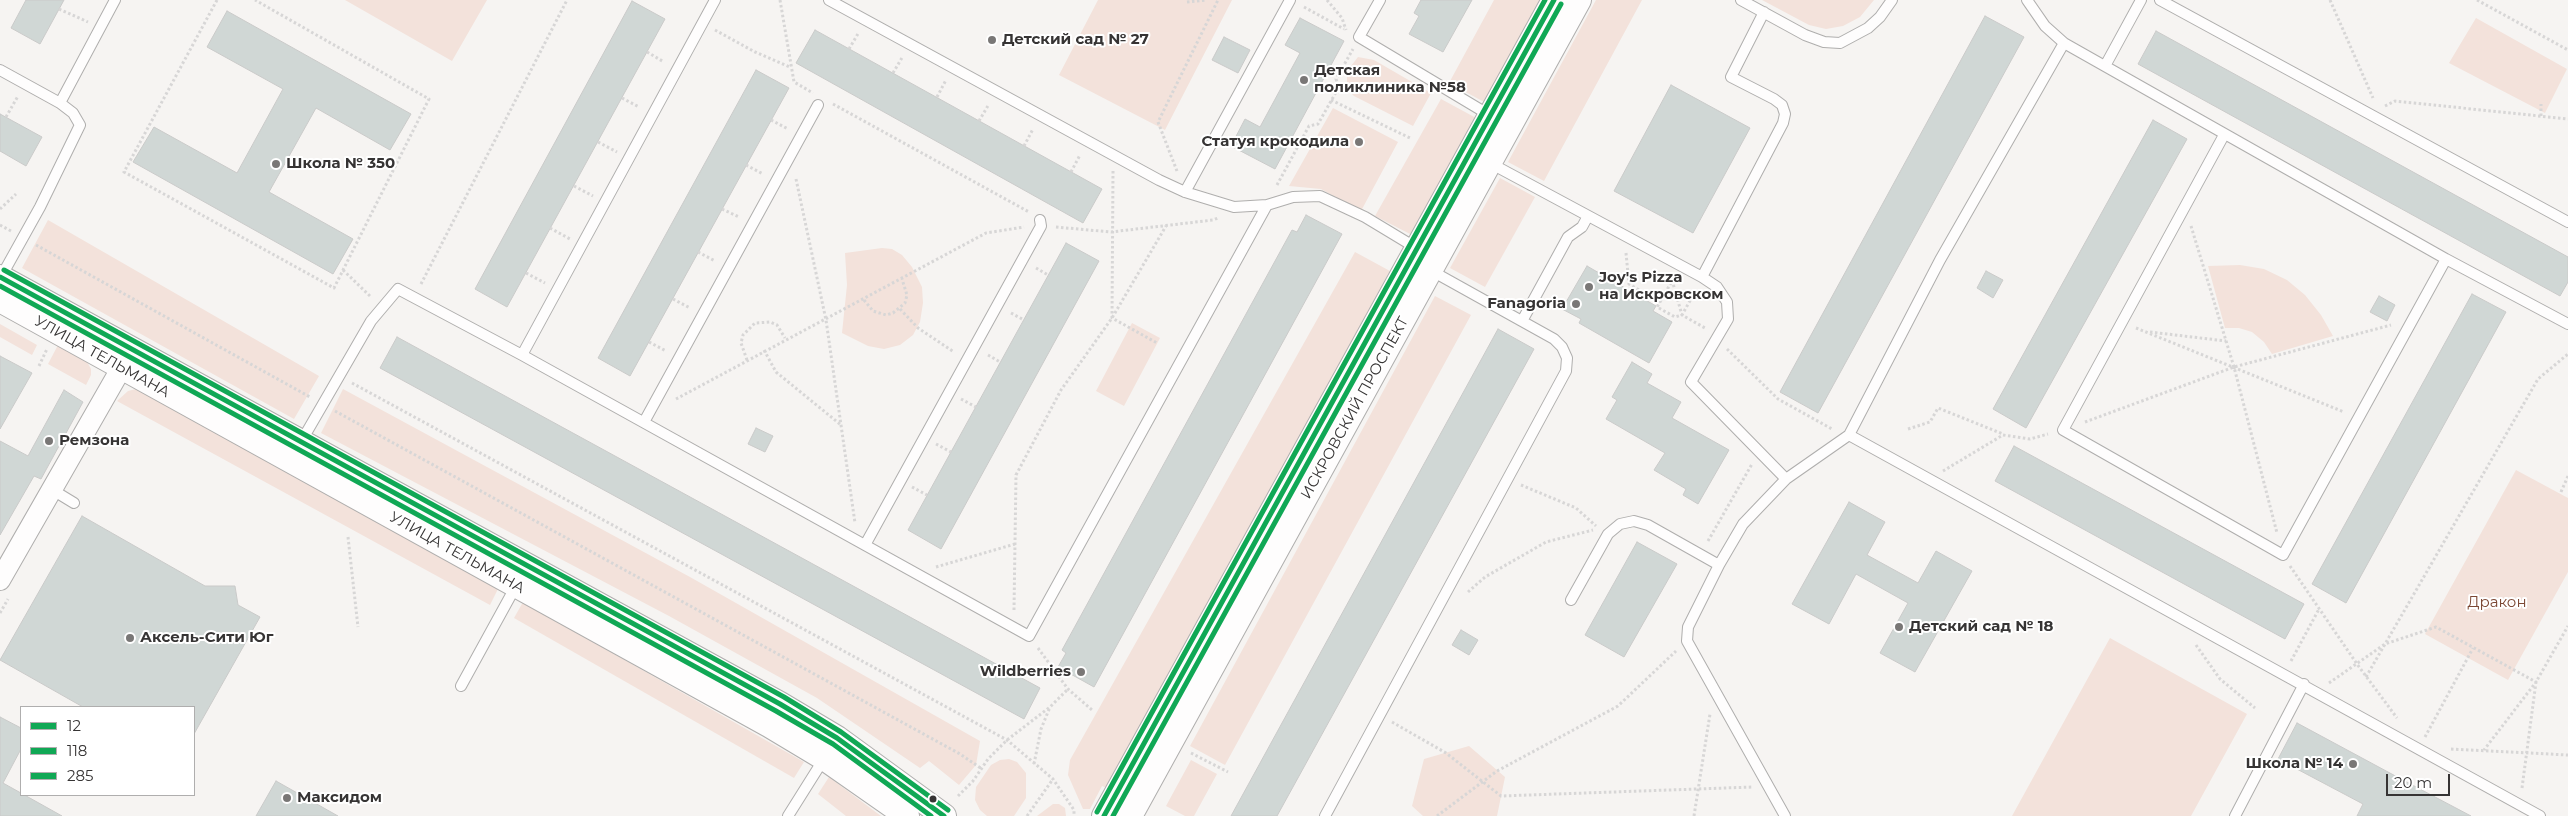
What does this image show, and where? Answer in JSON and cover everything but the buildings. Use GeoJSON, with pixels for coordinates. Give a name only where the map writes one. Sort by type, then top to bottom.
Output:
{"type":"FeatureCollection","features":[{"type":"Feature","properties":{"kind":"street","name":"ИСКРОВСКИЙ ПРОСПЕКТ"},"geometry":{"type":"LineString","coordinates":[[1130,816],[1424,260],[1500,121],[1554,0]]}},
{"type":"Feature","properties":{"kind":"street","name":"ИСКРОВСКИЙ ПРОСПЕКТ"},"geometry":{"type":"LineString","coordinates":[[1500,121],[1579,0]]}},
{"type":"Feature","properties":{"kind":"street","name":"ИСКРОВСКИЙ ПРОСПЕКТ"},"geometry":{"type":"LineString","coordinates":[[1104,816],[1424,260]]}},
{"type":"Feature","properties":{"kind":"street","name":"УЛИЦА ТЕЛЬМАНА"},"geometry":{"type":"LineString","coordinates":[[0,285],[127,358],[521,575],[780,704],[836,738],[944,816]]}},
{"type":"Feature","properties":{"kind":"street"},"geometry":{"type":"LineString","coordinates":[[0,580],[127,358]]}},
{"type":"Feature","properties":{"kind":"street","name":"УЛИЦА ТЕЛЬМАНА"},"geometry":{"type":"LineString","coordinates":[[521,575],[824,758],[907,816]]}},
{"type":"Feature","properties":{"kind":"lane"},"geometry":{"type":"LineString","coordinates":[[60,103],[115,0]]}},
{"type":"Feature","properties":{"kind":"lane"},"geometry":{"type":"LineString","coordinates":[[522,355],[715,0]]}},
{"type":"Feature","properties":{"kind":"lane"},"geometry":{"type":"LineString","coordinates":[[829,0],[1113,155],[1185,192],[1210,202],[1234,207],[1267,205],[1293,197],[1320,196],[1366,217],[1424,260],[1554,339],[1562,347],[1567,358],[1566,371],[1325,816]]}},
{"type":"Feature","properties":{"kind":"lane"},"geometry":{"type":"LineString","coordinates":[[1380,0],[1359,37],[1500,121]]}},
{"type":"Feature","properties":{"kind":"lane"},"geometry":{"type":"LineString","coordinates":[[1741,0],[1805,35],[1824,42],[1840,43],[1868,28],[1892,0]]}},
{"type":"Feature","properties":{"kind":"lane"},"geometry":{"type":"LineString","coordinates":[[2027,0],[2045,26],[2064,43],[2446,259],[2568,324]]}},
{"type":"Feature","properties":{"kind":"lane"},"geometry":{"type":"LineString","coordinates":[[2105,66],[2141,0]]}},
{"type":"Feature","properties":{"kind":"lane"},"geometry":{"type":"LineString","coordinates":[[2160,0],[2176,4],[2568,222]]}},
{"type":"Feature","properties":{"kind":"lane"},"geometry":{"type":"LineString","coordinates":[[1185,192],[1294,2]]}},
{"type":"Feature","properties":{"kind":"lane"},"geometry":{"type":"LineString","coordinates":[[1702,278],[1783,123],[1785,114],[1782,105],[1732,77],[1764,12]]}},
{"type":"Feature","properties":{"kind":"lane"},"geometry":{"type":"LineString","coordinates":[[1785,816],[1713,691],[1687,641],[1688,627],[1719,565],[1744,524],[1786,479],[1849,434],[1940,260],[2064,43]]}},
{"type":"Feature","properties":{"kind":"lane"},"geometry":{"type":"LineString","coordinates":[[0,70],[60,103],[73,113],[80,125],[0,285]]}},
{"type":"Feature","properties":{"kind":"lane"},"geometry":{"type":"LineString","coordinates":[[646,418],[818,105]]}},
{"type":"Feature","properties":{"kind":"lane"},"geometry":{"type":"LineString","coordinates":[[2224,135],[2063,430],[2283,555],[2446,259]]}},
{"type":"Feature","properties":{"kind":"lane"},"geometry":{"type":"LineString","coordinates":[[1480,158],[1717,287],[1727,302],[1728,319],[1691,382],[1786,479]]}},
{"type":"Feature","properties":{"kind":"lane"},"geometry":{"type":"LineString","coordinates":[[296,452],[371,321],[398,289],[646,418],[862,543],[1029,636],[1267,205]]}},
{"type":"Feature","properties":{"kind":"lane"},"geometry":{"type":"LineString","coordinates":[[1522,321],[1568,237],[1582,227],[1588,216]]}},
{"type":"Feature","properties":{"kind":"lane"},"geometry":{"type":"LineString","coordinates":[[862,543],[967,360],[1040,223]]}},
{"type":"Feature","properties":{"kind":"lane"},"geometry":{"type":"LineString","coordinates":[[1849,434],[2419,747],[2540,816]]}},
{"type":"Feature","properties":{"kind":"lane"},"geometry":{"type":"LineString","coordinates":[[51,490],[74,503]]}},
{"type":"Feature","properties":{"kind":"lane"},"geometry":{"type":"LineString","coordinates":[[1571,600],[1608,534],[1620,524],[1634,521],[1648,525],[1719,565]]}},
{"type":"Feature","properties":{"kind":"lane"},"geometry":{"type":"LineString","coordinates":[[461,686],[521,575]]}},
{"type":"Feature","properties":{"kind":"lane"},"geometry":{"type":"LineString","coordinates":[[2235,816],[2304,684]]}},
{"type":"Feature","properties":{"kind":"lane"},"geometry":{"type":"LineString","coordinates":[[788,816],[836,738]]}},
{"type":"Feature","properties":{"kind":"path"},"geometry":{"type":"LineString","coordinates":[[217,0],[124,172],[334,288],[429,99],[255,0]]}},
{"type":"Feature","properties":{"kind":"path"},"geometry":{"type":"LineString","coordinates":[[414,298],[567,0]]}},
{"type":"Feature","properties":{"kind":"path"},"geometry":{"type":"LineString","coordinates":[[780,0],[794,82],[815,94]]}},
{"type":"Feature","properties":{"kind":"path"},"geometry":{"type":"LineString","coordinates":[[1190,0],[1187,2],[1206,0]]}},
{"type":"Feature","properties":{"kind":"path"},"geometry":{"type":"LineString","coordinates":[[1185,192],[1158,122],[1218,0]]}},
{"type":"Feature","properties":{"kind":"path"},"geometry":{"type":"LineString","coordinates":[[1327,0],[1342,18],[1345,29]]}},
{"type":"Feature","properties":{"kind":"path"},"geometry":{"type":"LineString","coordinates":[[2330,0],[2376,114],[2395,101],[2568,119]]}},
{"type":"Feature","properties":{"kind":"path"},"geometry":{"type":"LineString","coordinates":[[2477,0],[2568,50]]}},
{"type":"Feature","properties":{"kind":"path"},"geometry":{"type":"LineString","coordinates":[[1267,205],[1309,126],[1318,124],[1338,87],[1336,79],[1359,37],[1294,2]]}},
{"type":"Feature","properties":{"kind":"path"},"geometry":{"type":"LineString","coordinates":[[59,8],[100,28]]}},
{"type":"Feature","properties":{"kind":"path"},"geometry":{"type":"LineString","coordinates":[[703,24],[756,52],[791,67]]}},
{"type":"Feature","properties":{"kind":"path"},"geometry":{"type":"LineString","coordinates":[[6,117],[25,84]]}},
{"type":"Feature","properties":{"kind":"path"},"geometry":{"type":"LineString","coordinates":[[1331,100],[1410,138]]}},
{"type":"Feature","properties":{"kind":"path"},"geometry":{"type":"LineString","coordinates":[[830,103],[1040,223]]}},
{"type":"Feature","properties":{"kind":"path"},"geometry":{"type":"LineString","coordinates":[[2541,104],[2541,116]]}},
{"type":"Feature","properties":{"kind":"path"},"geometry":{"type":"LineString","coordinates":[[1112,318],[1111,232],[1113,155]]}},
{"type":"Feature","properties":{"kind":"path"},"geometry":{"type":"LineString","coordinates":[[794,171],[826,320],[841,425],[862,543]]}},
{"type":"Feature","properties":{"kind":"path"},"geometry":{"type":"LineString","coordinates":[[0,210],[16,194]]}},
{"type":"Feature","properties":{"kind":"path"},"geometry":{"type":"LineString","coordinates":[[1073,229],[1111,232],[1201,222]]}},
{"type":"Feature","properties":{"kind":"path"},"geometry":{"type":"LineString","coordinates":[[646,418],[785,338],[826,320],[864,300],[986,232],[1040,223]]}},
{"type":"Feature","properties":{"kind":"path"},"geometry":{"type":"LineString","coordinates":[[0,225],[951,749],[982,769]]}},
{"type":"Feature","properties":{"kind":"path"},"geometry":{"type":"LineString","coordinates":[[1014,592],[1016,475],[1061,390],[1112,318],[1166,226]]}},
{"type":"Feature","properties":{"kind":"path"},"geometry":{"type":"LineString","coordinates":[[2193,233],[2234,367],[2283,555],[2356,664],[2419,747],[2568,755]]}},
{"type":"Feature","properties":{"kind":"path"},"geometry":{"type":"LineString","coordinates":[[1624,235],[1629,284],[1660,302]]}},
{"type":"Feature","properties":{"kind":"path"},"geometry":{"type":"LineString","coordinates":[[1681,266],[1657,307],[1675,317],[1682,315],[1702,278]]}},
{"type":"Feature","properties":{"kind":"path"},"geometry":{"type":"LineString","coordinates":[[343,270],[382,308]]}},
{"type":"Feature","properties":{"kind":"path"},"geometry":{"type":"LineString","coordinates":[[526,273],[558,290]]}},
{"type":"Feature","properties":{"kind":"path"},"geometry":{"type":"LineString","coordinates":[[864,300],[873,311],[879,314],[886,315],[900,310],[907,295],[902,279]]}},
{"type":"Feature","properties":{"kind":"path"},"geometry":{"type":"LineString","coordinates":[[1672,280],[1682,315],[1717,338],[1733,352],[1778,400],[1837,432],[1849,434]]}},
{"type":"Feature","properties":{"kind":"path"},"geometry":{"type":"LineString","coordinates":[[900,310],[918,328],[967,360]]}},
{"type":"Feature","properties":{"kind":"path"},"geometry":{"type":"LineString","coordinates":[[1112,318],[1157,343]]}},
{"type":"Feature","properties":{"kind":"path"},"geometry":{"type":"LineString","coordinates":[[1908,429],[1930,422],[1938,408],[2003,435],[2030,439],[2063,430],[2234,367],[2414,319]]}},
{"type":"Feature","properties":{"kind":"path"},"geometry":{"type":"LineString","coordinates":[[747,360],[741,343],[743,335],[755,323],[762,321],[777,325],[785,338]]}},
{"type":"Feature","properties":{"kind":"path"},"geometry":{"type":"LineString","coordinates":[[2122,322],[2358,418]]}},
{"type":"Feature","properties":{"kind":"path"},"geometry":{"type":"LineString","coordinates":[[2144,331],[2226,341]]}},
{"type":"Feature","properties":{"kind":"path"},"geometry":{"type":"LineString","coordinates":[[764,350],[776,372],[841,425]]}},
{"type":"Feature","properties":{"kind":"path"},"geometry":{"type":"LineString","coordinates":[[2366,677],[2538,379],[2568,354]]}},
{"type":"Feature","properties":{"kind":"path"},"geometry":{"type":"LineString","coordinates":[[339,376],[1007,740],[1053,779],[1074,810],[1074,816]]}},
{"type":"Feature","properties":{"kind":"path"},"geometry":{"type":"LineString","coordinates":[[1930,479],[2003,435]]}},
{"type":"Feature","properties":{"kind":"path"},"geometry":{"type":"LineString","coordinates":[[1706,544],[1759,451]]}},
{"type":"Feature","properties":{"kind":"path"},"geometry":{"type":"LineString","coordinates":[[2561,492],[2568,476]]}},
{"type":"Feature","properties":{"kind":"path"},"geometry":{"type":"LineString","coordinates":[[1468,592],[1485,577],[1546,542],[1599,528],[1576,508],[1507,479]]}},
{"type":"Feature","properties":{"kind":"path"},"geometry":{"type":"LineString","coordinates":[[348,537],[358,627]]}},
{"type":"Feature","properties":{"kind":"path"},"geometry":{"type":"LineString","coordinates":[[916,573],[1015,544]]}},
{"type":"Feature","properties":{"kind":"path"},"geometry":{"type":"LineString","coordinates":[[2284,673],[2319,609]]}},
{"type":"Feature","properties":{"kind":"path"},"geometry":{"type":"LineString","coordinates":[[2189,621],[2185,628],[2220,679],[2255,708]]}},
{"type":"Feature","properties":{"kind":"path"},"geometry":{"type":"LineString","coordinates":[[2484,751],[2536,682],[2568,626]]}},
{"type":"Feature","properties":{"kind":"path"},"geometry":{"type":"LineString","coordinates":[[2317,691],[2385,644],[2436,627],[2536,682]]}},
{"type":"Feature","properties":{"kind":"path"},"geometry":{"type":"LineString","coordinates":[[1029,636],[1068,689],[1092,710]]}},
{"type":"Feature","properties":{"kind":"path"},"geometry":{"type":"LineString","coordinates":[[1437,816],[1497,770],[1618,706],[1687,641]]}},
{"type":"Feature","properties":{"kind":"path"},"geometry":{"type":"LineString","coordinates":[[2428,730],[2473,648]]}},
{"type":"Feature","properties":{"kind":"path"},"geometry":{"type":"LineString","coordinates":[[2528,810],[2521,795],[2536,682]]}},
{"type":"Feature","properties":{"kind":"path"},"geometry":{"type":"LineString","coordinates":[[958,796],[973,782],[988,759],[1007,740],[1050,707],[1068,689]]}},
{"type":"Feature","properties":{"kind":"path"},"geometry":{"type":"LineString","coordinates":[[1694,816],[1713,691]]}},
{"type":"Feature","properties":{"kind":"path"},"geometry":{"type":"LineString","coordinates":[[1034,764],[1041,729],[1050,707]]}},
{"type":"Feature","properties":{"kind":"path"},"geometry":{"type":"LineString","coordinates":[[1391,722],[1446,753],[1501,796],[1698,787],[1769,787]]}},
{"type":"Feature","properties":{"kind":"path"},"geometry":{"type":"LineString","coordinates":[[1190,752],[1228,772]]}},
{"type":"Feature","properties":{"kind":"path"},"geometry":{"type":"LineString","coordinates":[[1027,816],[1053,779]]}},
{"type":"Feature","properties":{"kind":"green space"},"geometry":{"type":"Polygon","coordinates":[[[345,0],[487,0],[452,61],[345,0]]]}},
{"type":"Feature","properties":{"kind":"green space"},"geometry":{"type":"Polygon","coordinates":[[[1098,0],[1232,0],[1165,130],[1059,75],[1098,0]]]}},
{"type":"Feature","properties":{"kind":"green space"},"geometry":{"type":"Polygon","coordinates":[[[1494,0],[1542,0],[1486,103],[1449,83],[1494,0]]]}},
{"type":"Feature","properties":{"kind":"green space"},"geometry":{"type":"Polygon","coordinates":[[[1596,0],[1642,0],[1544,181],[1508,162],[1596,0]]]}},
{"type":"Feature","properties":{"kind":"green space"},"geometry":{"type":"Polygon","coordinates":[[[1762,0],[1874,0],[1860,17],[1843,26],[1826,29],[1809,25],[1762,0]]]}},
{"type":"Feature","properties":{"kind":"green space"},"geometry":{"type":"Polygon","coordinates":[[[2476,18],[2567,69],[2545,113],[2449,63],[2476,18]]]}},
{"type":"Feature","properties":{"kind":"green space"},"geometry":{"type":"Polygon","coordinates":[[[1358,57],[1374,60],[1431,93],[1413,126],[1354,96],[1347,89],[1347,71],[1358,57]]]}},
{"type":"Feature","properties":{"kind":"green space"},"geometry":{"type":"Polygon","coordinates":[[[1441,99],[1478,119],[1412,235],[1375,216],[1441,99]]]}},
{"type":"Feature","properties":{"kind":"green space"},"geometry":{"type":"Polygon","coordinates":[[[1333,108],[1398,142],[1361,211],[1321,189],[1289,186],[1333,108]]]}},
{"type":"Feature","properties":{"kind":"green space"},"geometry":{"type":"Polygon","coordinates":[[[1500,178],[1535,197],[1485,287],[1450,268],[1500,178]]]}},
{"type":"Feature","properties":{"kind":"green space"},"geometry":{"type":"Polygon","coordinates":[[[48,220],[319,376],[294,419],[22,268],[48,220]]]}},
{"type":"Feature","properties":{"kind":"green space"},"geometry":{"type":"Polygon","coordinates":[[[882,248],[892,249],[902,255],[912,267],[922,287],[923,303],[920,322],[913,335],[900,345],[884,349],[868,346],[842,333],[847,285],[845,253],[882,248]]]}},
{"type":"Feature","properties":{"kind":"green space"},"geometry":{"type":"Polygon","coordinates":[[[1355,252],[1390,271],[1107,788],[1102,786],[1090,809],[1083,809],[1068,775],[1070,760],[1355,252]]]}},
{"type":"Feature","properties":{"kind":"green space"},"geometry":{"type":"Polygon","coordinates":[[[2240,265],[2264,269],[2287,280],[2305,295],[2321,315],[2333,336],[2272,354],[2264,342],[2252,332],[2239,328],[2225,328],[2208,266],[2240,265]]]}},
{"type":"Feature","properties":{"kind":"green space"},"geometry":{"type":"Polygon","coordinates":[[[1435,296],[1471,315],[1225,765],[1190,746],[1435,296]]]}},
{"type":"Feature","properties":{"kind":"green space"},"geometry":{"type":"Polygon","coordinates":[[[1132,323],[1160,338],[1124,406],[1096,391],[1132,323]]]}},
{"type":"Feature","properties":{"kind":"green space"},"geometry":{"type":"Polygon","coordinates":[[[0,324],[37,345],[32,355],[0,337],[0,324]]]}},
{"type":"Feature","properties":{"kind":"green space"},"geometry":{"type":"Polygon","coordinates":[[[58,345],[86,360],[91,369],[91,375],[86,385],[48,364],[58,345]]]}},
{"type":"Feature","properties":{"kind":"green space"},"geometry":{"type":"Polygon","coordinates":[[[136,389],[499,587],[490,605],[117,401],[128,391],[136,389]]]}},
{"type":"Feature","properties":{"kind":"green space"},"geometry":{"type":"Polygon","coordinates":[[[343,389],[690,577],[980,741],[976,765],[959,785],[929,761],[920,768],[817,698],[669,616],[321,433],[343,389]]]}},
{"type":"Feature","properties":{"kind":"green space","name":"Дракон"},"geometry":{"type":"Polygon","coordinates":[[[2516,470],[2568,498],[2568,572],[2508,680],[2425,634],[2516,470]]]}},
{"type":"Feature","properties":{"kind":"green space"},"geometry":{"type":"Polygon","coordinates":[[[523,602],[804,762],[794,778],[514,618],[523,602]]]}},
{"type":"Feature","properties":{"kind":"green space"},"geometry":{"type":"Polygon","coordinates":[[[2110,638],[2247,714],[2191,816],[2012,816],[2110,638]]]}},
{"type":"Feature","properties":{"kind":"green space"},"geometry":{"type":"Polygon","coordinates":[[[1469,746],[1505,777],[1497,816],[1423,816],[1412,806],[1424,759],[1469,746]]]}},
{"type":"Feature","properties":{"kind":"green space"},"geometry":{"type":"Polygon","coordinates":[[[1009,759],[1017,762],[1026,773],[1026,798],[1014,816],[987,816],[980,810],[975,800],[976,787],[991,765],[1000,760],[1009,759]]]}},
{"type":"Feature","properties":{"kind":"green space"},"geometry":{"type":"Polygon","coordinates":[[[1191,760],[1217,774],[1194,816],[1185,816],[1166,806],[1191,760]]]}},
{"type":"Feature","properties":{"kind":"green space"},"geometry":{"type":"Polygon","coordinates":[[[829,777],[881,816],[846,816],[818,794],[829,777]]]}},
{"type":"Feature","properties":{"kind":"green space"},"geometry":{"type":"Polygon","coordinates":[[[1053,804],[1059,804],[1065,808],[1066,816],[1037,816],[1053,804]]]}},
{"type":"Feature","properties":{"kind":"transit line","name":"285"},"geometry":{"type":"LineString","coordinates":[[1097,812],[1545,0]]}},
{"type":"Feature","properties":{"kind":"transit line","name":"12"},"geometry":{"type":"LineString","coordinates":[[1104,816],[1554,0]]}},
{"type":"Feature","properties":{"kind":"transit line","name":"118"},"geometry":{"type":"LineString","coordinates":[[1113,816],[1561,4]]}},
{"type":"Feature","properties":{"kind":"transit line","name":"285"},"geometry":{"type":"LineString","coordinates":[[4,270],[784,697],[841,732],[948,810]]}},
{"type":"Feature","properties":{"kind":"transit line","name":"12"},"geometry":{"type":"LineString","coordinates":[[0,277],[780,704],[837,738],[944,816]]}},
{"type":"Feature","properties":{"kind":"transit line","name":"118"},"geometry":{"type":"LineString","coordinates":[[0,286],[776,711],[833,744],[931,816]]}},
{"type":"Feature","properties":{"kind":"place","name":"Детский сад № 27"},"geometry":{"type":"Point","coordinates":[992,40]}},
{"type":"Feature","properties":{"kind":"place","name":"Детская поликлиника №58"},"geometry":{"type":"Point","coordinates":[1304,80]}},
{"type":"Feature","properties":{"kind":"place","name":"Статуя крокодила"},"geometry":{"type":"Point","coordinates":[1359,142]}},
{"type":"Feature","properties":{"kind":"place","name":"Школа № 350"},"geometry":{"type":"Point","coordinates":[276,164]}},
{"type":"Feature","properties":{"kind":"place","name":"Joy's Pizza на Искровском"},"geometry":{"type":"Point","coordinates":[1589,287]}},
{"type":"Feature","properties":{"kind":"place","name":"Fanagoria"},"geometry":{"type":"Point","coordinates":[1576,304]}},
{"type":"Feature","properties":{"kind":"place","name":"Ремзона"},"geometry":{"type":"Point","coordinates":[49,441]}},
{"type":"Feature","properties":{"kind":"place","name":"Детский сад № 18"},"geometry":{"type":"Point","coordinates":[1899,627]}},
{"type":"Feature","properties":{"kind":"place","name":"Аксель-Сити Юг"},"geometry":{"type":"Point","coordinates":[130,638]}},
{"type":"Feature","properties":{"kind":"place","name":"Wildberries"},"geometry":{"type":"Point","coordinates":[1081,672]}},
{"type":"Feature","properties":{"kind":"place","name":"Школа № 14"},"geometry":{"type":"Point","coordinates":[2353,764]}},
{"type":"Feature","properties":{"kind":"place","name":"Максидом"},"geometry":{"type":"Point","coordinates":[287,798]}}]}
